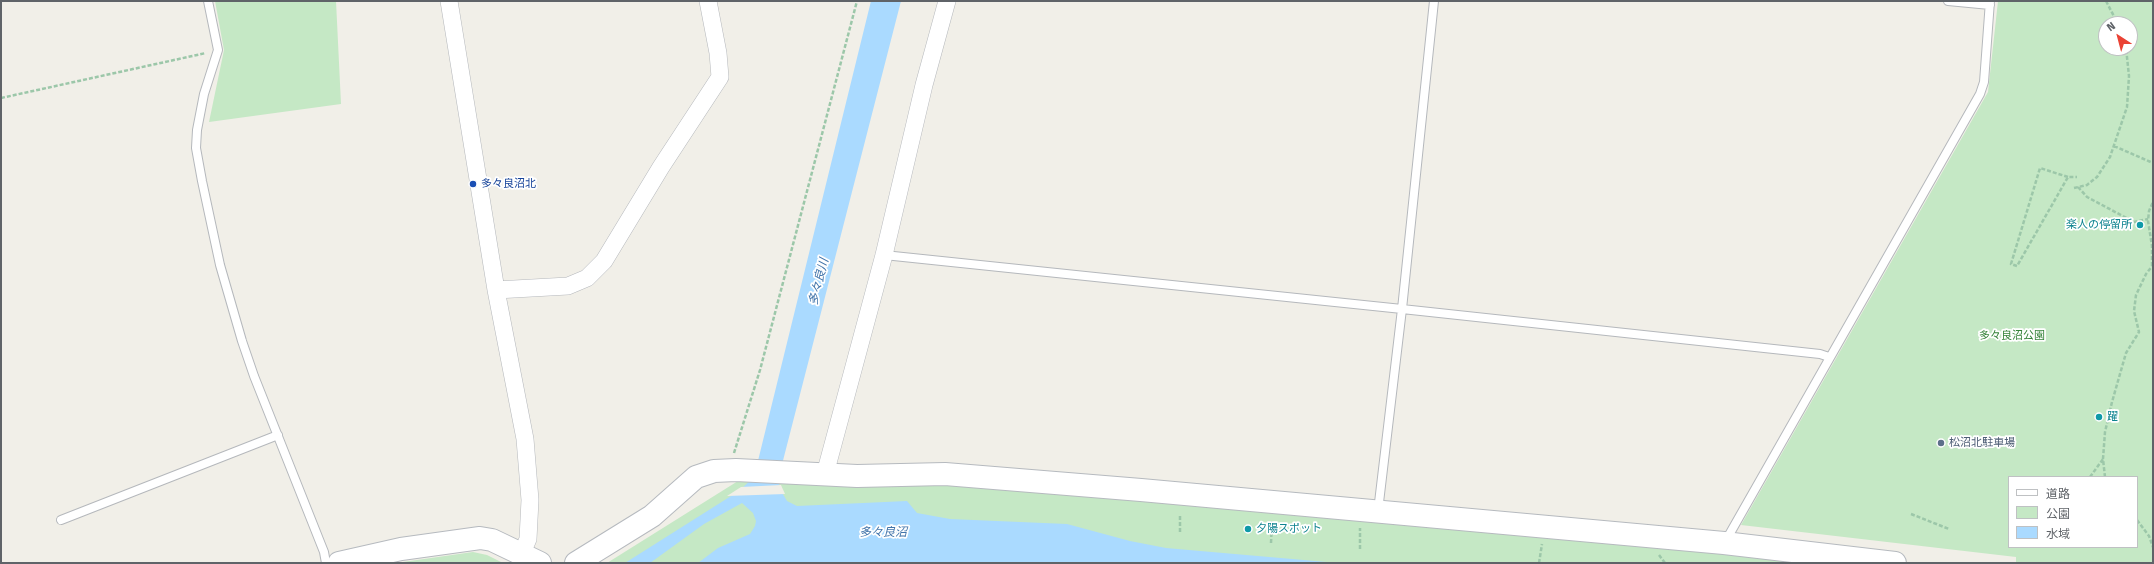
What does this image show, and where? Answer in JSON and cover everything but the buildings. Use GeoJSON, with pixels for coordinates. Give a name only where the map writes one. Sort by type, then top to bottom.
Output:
{"type":"FeatureCollection","features":[{"type":"Feature","properties":{"kind":"street"},"geometry":{"type":"LineString","coordinates":[[449,1],[496,290],[525,439],[530,500],[528,539],[531,558]]}},
{"type":"Feature","properties":{"kind":"street"},"geometry":{"type":"LineString","coordinates":[[496,290],[568,286],[587,278],[604,261],[661,167],[720,77],[718,53],[708,1]]}},
{"type":"Feature","properties":{"kind":"street"},"geometry":{"type":"LineString","coordinates":[[825,474],[884,255],[924,85],[948,1]]}},
{"type":"Feature","properties":{"kind":"street"},"geometry":{"type":"LineString","coordinates":[[576,563],[652,516],[696,477],[714,471],[732,470],[857,476],[945,474],[1141,490],[1724,543],[1895,563]]}},
{"type":"Feature","properties":{"kind":"street"},"geometry":{"type":"LineString","coordinates":[[340,563],[401,549],[480,538],[492,540],[531,558]]}},
{"type":"Feature","properties":{"kind":"lane"},"geometry":{"type":"LineString","coordinates":[[208,1],[218,50],[199,115],[197,130],[197,155],[209,218],[230,304],[254,376],[324,552],[326,563]]}},
{"type":"Feature","properties":{"kind":"lane"},"geometry":{"type":"LineString","coordinates":[[1378,512],[1402,309],[1434,1]]}},
{"type":"Feature","properties":{"kind":"lane"},"geometry":{"type":"LineString","coordinates":[[1724,543],[1980,94],[1984,82],[1990,3],[1948,1]]}},
{"type":"Feature","properties":{"kind":"lane"},"geometry":{"type":"LineString","coordinates":[[884,255],[1402,309],[1830,357]]}},
{"type":"Feature","properties":{"kind":"lane"},"geometry":{"type":"LineString","coordinates":[[61,520],[278,435]]}},
{"type":"Feature","properties":{"kind":"path"},"geometry":{"type":"LineString","coordinates":[[732,470],[760,370],[857,1]]}},
{"type":"Feature","properties":{"kind":"path"},"geometry":{"type":"LineString","coordinates":[[2106,1],[2114,16]]}},
{"type":"Feature","properties":{"kind":"path"},"geometry":{"type":"LineString","coordinates":[[1,98],[218,50]]}},
{"type":"Feature","properties":{"kind":"path"},"geometry":{"type":"LineString","coordinates":[[2074,188],[2087,186],[2097,177],[2110,157],[2127,107],[2129,76],[2127,56]]}},
{"type":"Feature","properties":{"kind":"path"},"geometry":{"type":"LineString","coordinates":[[2114,146],[2153,163]]}},
{"type":"Feature","properties":{"kind":"path"},"geometry":{"type":"LineString","coordinates":[[2068,177],[2017,266],[2011,264],[2040,168],[2068,177],[2077,178]]}},
{"type":"Feature","properties":{"kind":"path"},"geometry":{"type":"LineString","coordinates":[[2078,187],[2087,197],[2134,222],[2148,219]]}},
{"type":"Feature","properties":{"kind":"path"},"geometry":{"type":"LineString","coordinates":[[2105,476],[2103,459],[2105,432],[2126,353],[2139,332],[2134,311],[2136,295],[2152,266],[2152,246],[2148,219],[2153,202]]}},
{"type":"Feature","properties":{"kind":"path"},"geometry":{"type":"LineString","coordinates":[[2091,476],[2103,459]]}},
{"type":"Feature","properties":{"kind":"path"},"geometry":{"type":"LineString","coordinates":[[1180,514],[1180,532]]}},
{"type":"Feature","properties":{"kind":"path"},"geometry":{"type":"LineString","coordinates":[[1911,514],[1949,529]]}},
{"type":"Feature","properties":{"kind":"path"},"geometry":{"type":"LineString","coordinates":[[1271,542],[1272,521]]}},
{"type":"Feature","properties":{"kind":"path"},"geometry":{"type":"LineString","coordinates":[[2138,521],[2149,536],[2153,547]]}},
{"type":"Feature","properties":{"kind":"path"},"geometry":{"type":"LineString","coordinates":[[1360,528],[1360,549]]}},
{"type":"Feature","properties":{"kind":"path"},"geometry":{"type":"LineString","coordinates":[[1539,563],[1542,544]]}},
{"type":"Feature","properties":{"kind":"path"},"geometry":{"type":"LineString","coordinates":[[1657,553],[1664,563]]}},
{"type":"Feature","properties":{"kind":"green space"},"geometry":{"type":"Polygon","coordinates":[[[215,1],[336,1],[341,104],[209,122],[224,50],[215,1]]]}},
{"type":"Feature","properties":{"kind":"green space","name":"多々良沼公園"},"geometry":{"type":"Polygon","coordinates":[[[1998,1],[2153,1],[2153,563],[2016,563],[2016,557],[1741,525],[1988,92],[1998,1]]]}},
{"type":"Feature","properties":{"kind":"green space"},"geometry":{"type":"Polygon","coordinates":[[[738,481],[958,484],[1806,560],[1805,563],[607,563],[738,481]]]}},
{"type":"Feature","properties":{"kind":"green space"},"geometry":{"type":"Polygon","coordinates":[[[473,552],[487,555],[503,563],[396,563],[473,552]]]}},
{"type":"Feature","properties":{"kind":"water","name":"多々良沼"},"geometry":{"type":"Polygon","coordinates":[[[871,1],[901,1],[778,480],[781,491],[787,501],[797,506],[907,501],[917,513],[950,519],[1067,524],[1130,541],[1166,548],[1338,563],[698,563],[718,548],[750,534],[756,521],[753,513],[742,503],[704,524],[650,563],[625,563],[739,491],[754,477],[871,1]]]}},
{"type":"Feature","properties":{"kind":"pier"},"geometry":{"type":"Polygon","coordinates":[[[781,485],[785,494],[727,496],[741,487],[781,485]]]}},
{"type":"Feature","properties":{"kind":"place","name":"多々良沼北"},"geometry":{"type":"Point","coordinates":[473,184]}},
{"type":"Feature","properties":{"kind":"place","name":"楽人の停留所"},"geometry":{"type":"Point","coordinates":[2140,225]}},
{"type":"Feature","properties":{"kind":"place","name":"躍"},"geometry":{"type":"Point","coordinates":[2099,417]}},
{"type":"Feature","properties":{"kind":"place","name":"松沼北駐車場"},"geometry":{"type":"Point","coordinates":[1941,443]}},
{"type":"Feature","properties":{"kind":"place","name":"夕陽スポット"},"geometry":{"type":"Point","coordinates":[1248,529]}},
{"type":"Feature","properties":{"kind":"water label","name":"多々良川"},"geometry":{"type":"Point","coordinates":[819,282]}}]}
